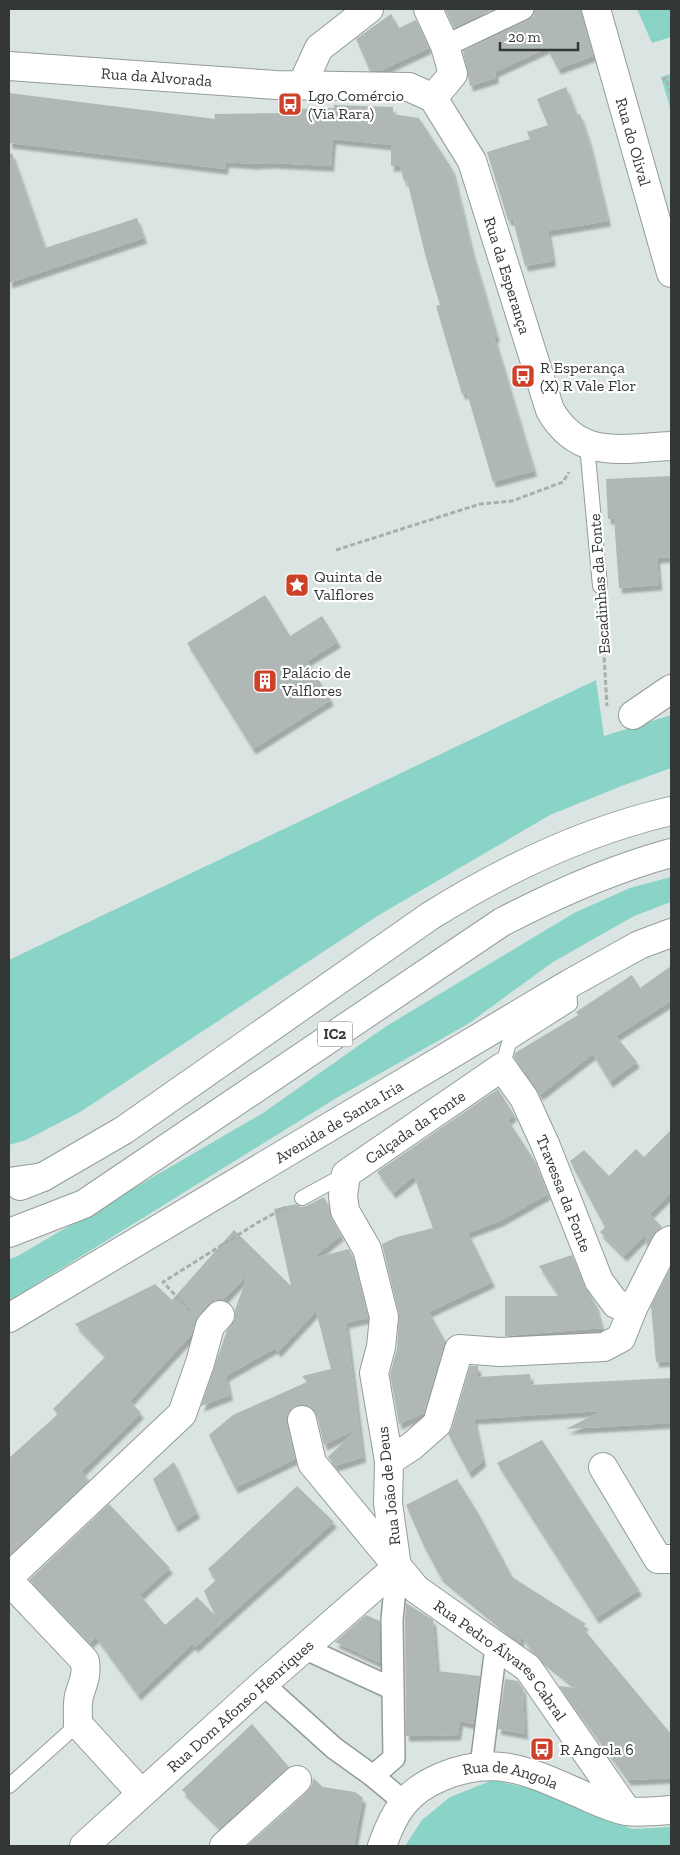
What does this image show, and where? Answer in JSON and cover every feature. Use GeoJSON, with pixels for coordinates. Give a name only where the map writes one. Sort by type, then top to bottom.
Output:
{"type":"FeatureCollection","features":[{"type":"Feature","properties":{"kind":"main road"},"geometry":{"type":"LineString","coordinates":[[302,85],[319,48],[369,9]]}},
{"type":"Feature","properties":{"kind":"main road"},"geometry":{"type":"LineString","coordinates":[[428,9],[445,46],[453,74],[434,98]]}},
{"type":"Feature","properties":{"kind":"main road","name":"Rua do Olival"},"geometry":{"type":"LineString","coordinates":[[596,9],[671,273]]}},
{"type":"Feature","properties":{"kind":"main road","name":"Rua da Alvorada"},"geometry":{"type":"LineString","coordinates":[[9,66],[266,85],[409,87],[434,98]]}},
{"type":"Feature","properties":{"kind":"main road","name":"Rua da Esperança"},"geometry":{"type":"LineString","coordinates":[[434,98],[472,161],[550,410],[559,426],[570,436],[587,445]]}},
{"type":"Feature","properties":{"kind":"main road"},"geometry":{"type":"LineString","coordinates":[[587,445],[604,449],[671,446]]}},
{"type":"Feature","properties":{"kind":"main road"},"geometry":{"type":"LineString","coordinates":[[620,714],[671,689]]}},
{"type":"Feature","properties":{"kind":"main road","name":"IC2"},"geometry":{"type":"LineString","coordinates":[[9,1190],[43,1178],[124,1130],[430,916],[476,887],[576,840],[620,825],[671,811]]}},
{"type":"Feature","properties":{"kind":"main road","name":"IC2"},"geometry":{"type":"LineString","coordinates":[[9,1233],[84,1204],[502,922],[547,898],[594,879],[671,853]]}},
{"type":"Feature","properties":{"kind":"main road","name":"Avenida de Santa Iria"},"geometry":{"type":"LineString","coordinates":[[9,1318],[569,984],[639,945],[671,933]]}},
{"type":"Feature","properties":{"kind":"main road","name":"Calçada da Fonte"},"geometry":{"type":"LineString","coordinates":[[345,1185],[502,1067]]}},
{"type":"Feature","properties":{"kind":"main road","name":"Travessa da Fonte"},"geometry":{"type":"LineString","coordinates":[[502,1067],[524,1098],[545,1144],[599,1281],[616,1304],[634,1308]]}},
{"type":"Feature","properties":{"kind":"main road"},"geometry":{"type":"LineString","coordinates":[[9,1182],[43,1178]]}},
{"type":"Feature","properties":{"kind":"main road","name":"Rua João de Deus"},"geometry":{"type":"LineString","coordinates":[[345,1185],[345,1211],[367,1249],[384,1316],[382,1347],[374,1373],[389,1461],[388,1503],[397,1567]]}},
{"type":"Feature","properties":{"kind":"main road"},"geometry":{"type":"LineString","coordinates":[[389,1461],[412,1446],[437,1424],[459,1349],[500,1352],[604,1347],[621,1338],[666,1243],[671,1240]]}},
{"type":"Feature","properties":{"kind":"main road"},"geometry":{"type":"LineString","coordinates":[[9,1576],[182,1414],[215,1320]]}},
{"type":"Feature","properties":{"kind":"main road","name":"Rua Pedro Álvares Cabral"},"geometry":{"type":"LineString","coordinates":[[302,1420],[312,1463],[397,1567],[416,1589],[528,1668],[627,1811]]}},
{"type":"Feature","properties":{"kind":"main road"},"geometry":{"type":"LineString","coordinates":[[603,1468],[658,1559],[671,1559]]}},
{"type":"Feature","properties":{"kind":"main road","name":"Rua Dom Afonso Henriques"},"geometry":{"type":"LineString","coordinates":[[84,1846],[263,1684],[397,1567]]}},
{"type":"Feature","properties":{"kind":"main road"},"geometry":{"type":"LineString","coordinates":[[9,1581],[85,1661],[85,1682],[79,1698],[78,1724],[141,1793]]}},
{"type":"Feature","properties":{"kind":"main road","name":"Rua de Angola"},"geometry":{"type":"LineString","coordinates":[[382,1846],[389,1824],[404,1802],[413,1793],[436,1779],[480,1766],[497,1765],[516,1769],[552,1781],[612,1807],[627,1811],[671,1810]]}},
{"type":"Feature","properties":{"kind":"main road"},"geometry":{"type":"LineString","coordinates":[[224,1846],[296,1780]]}},
{"type":"Feature","properties":{"kind":"street"},"geometry":{"type":"LineString","coordinates":[[445,46],[523,9]]}},
{"type":"Feature","properties":{"kind":"street","name":"Rua João de Deus"},"geometry":{"type":"LineString","coordinates":[[373,1776],[394,1758],[392,1620],[397,1567]]}},
{"type":"Feature","properties":{"kind":"street"},"geometry":{"type":"LineString","coordinates":[[480,1766],[496,1647]]}},
{"type":"Feature","properties":{"kind":"street"},"geometry":{"type":"LineString","coordinates":[[304,1648],[393,1689]]}},
{"type":"Feature","properties":{"kind":"street"},"geometry":{"type":"LineString","coordinates":[[263,1684],[334,1748],[373,1776],[404,1802]]}},
{"type":"Feature","properties":{"kind":"lane","name":"Escadinhas da Fonte"},"geometry":{"type":"LineString","coordinates":[[587,445],[600,586]]}},
{"type":"Feature","properties":{"kind":"lane"},"geometry":{"type":"LineString","coordinates":[[502,1067],[510,1043],[570,1004],[569,984]]}},
{"type":"Feature","properties":{"kind":"lane"},"geometry":{"type":"LineString","coordinates":[[302,1198],[345,1185]]}},
{"type":"Feature","properties":{"kind":"lane"},"geometry":{"type":"LineString","coordinates":[[9,1786],[78,1724]]}},
{"type":"Feature","properties":{"kind":"path"},"geometry":{"type":"LineString","coordinates":[[662,80],[666,78],[671,94]]}},
{"type":"Feature","properties":{"kind":"path"},"geometry":{"type":"LineString","coordinates":[[336,550],[480,504],[512,501],[563,482],[587,445]]}},
{"type":"Feature","properties":{"kind":"path","name":"Escadinhas da Fonte"},"geometry":{"type":"LineString","coordinates":[[600,586],[620,714]]}},
{"type":"Feature","properties":{"kind":"path"},"geometry":{"type":"LineString","coordinates":[[215,1320],[196,1318],[163,1282],[257,1223],[302,1198]]}},
{"type":"Feature","properties":{"kind":"green space"},"geometry":{"type":"Polygon","coordinates":[[[637,9],[671,9],[671,37],[652,43],[637,9]]]}},
{"type":"Feature","properties":{"kind":"green space"},"geometry":{"type":"Polygon","coordinates":[[[671,74],[671,111],[661,77],[671,74]]]}},
{"type":"Feature","properties":{"kind":"green space"},"geometry":{"type":"Polygon","coordinates":[[[596,680],[604,736],[671,715],[671,768],[550,815],[379,915],[80,1112],[26,1140],[9,1145],[9,960],[596,680]]]}},
{"type":"Feature","properties":{"kind":"green space"},"geometry":{"type":"Polygon","coordinates":[[[671,877],[671,902],[634,916],[553,962],[468,1024],[338,1097],[9,1301],[9,1259],[16,1257],[263,1113],[385,1027],[574,913],[630,888],[671,877]]]}},
{"type":"Feature","properties":{"kind":"green space"},"geometry":{"type":"Polygon","coordinates":[[[493,1780],[545,1792],[632,1829],[671,1827],[671,1846],[405,1846],[422,1820],[450,1797],[493,1780]]]}},
{"type":"Feature","properties":{"kind":"building"},"geometry":{"type":"Polygon","coordinates":[[[445,9],[494,9],[454,28],[445,9]]]}},
{"type":"Feature","properties":{"kind":"building"},"geometry":{"type":"Polygon","coordinates":[[[535,9],[581,9],[593,56],[558,69],[547,48],[495,72],[496,78],[470,86],[463,51],[528,20],[534,16],[535,9]]]}},
{"type":"Feature","properties":{"kind":"building"},"geometry":{"type":"Polygon","coordinates":[[[391,14],[399,28],[416,20],[429,48],[380,71],[370,71],[356,39],[391,14]]]}},
{"type":"Feature","properties":{"kind":"building"},"geometry":{"type":"Polygon","coordinates":[[[566,87],[577,115],[580,114],[589,142],[608,221],[548,231],[553,261],[525,266],[513,220],[508,220],[487,152],[530,139],[527,132],[548,125],[537,99],[566,87]]]}},
{"type":"Feature","properties":{"kind":"building"},"geometry":{"type":"Polygon","coordinates":[[[9,93],[215,119],[214,114],[291,113],[291,109],[334,108],[334,105],[393,107],[393,114],[419,118],[452,169],[471,248],[497,337],[494,337],[534,471],[493,482],[467,393],[462,394],[436,306],[440,305],[407,180],[404,181],[400,166],[391,166],[391,145],[333,139],[331,166],[226,162],[225,169],[9,143],[9,93]]]}},
{"type":"Feature","properties":{"kind":"building"},"geometry":{"type":"Polygon","coordinates":[[[12,153],[45,248],[137,218],[144,238],[9,283],[9,154],[12,153]]]}},
{"type":"Feature","properties":{"kind":"building"},"geometry":{"type":"Polygon","coordinates":[[[671,476],[671,557],[657,558],[659,585],[619,588],[614,519],[608,519],[606,479],[671,476]]]}},
{"type":"Feature","properties":{"kind":"building","name":"Palácio de Valflores"},"geometry":{"type":"Polygon","coordinates":[[[265,595],[290,636],[322,616],[338,642],[307,661],[331,700],[253,749],[187,643],[265,595]]]}},
{"type":"Feature","properties":{"kind":"building"},"geometry":{"type":"Polygon","coordinates":[[[671,966],[671,1001],[616,1036],[637,1062],[610,1082],[593,1054],[540,1095],[514,1057],[515,1053],[578,1015],[576,1012],[632,975],[640,988],[671,966]]]}},
{"type":"Feature","properties":{"kind":"building"},"geometry":{"type":"Polygon","coordinates":[[[498,1089],[514,1115],[508,1120],[534,1160],[548,1194],[500,1221],[468,1233],[492,1282],[429,1312],[444,1339],[443,1348],[424,1413],[399,1424],[390,1374],[397,1349],[399,1314],[382,1244],[397,1237],[433,1228],[414,1176],[393,1193],[377,1172],[498,1089]]]}},
{"type":"Feature","properties":{"kind":"building"},"geometry":{"type":"Polygon","coordinates":[[[671,1130],[671,1193],[650,1214],[662,1227],[652,1236],[646,1247],[645,1235],[624,1256],[600,1232],[605,1227],[570,1161],[584,1150],[609,1176],[636,1149],[644,1157],[671,1130]]]}},
{"type":"Feature","properties":{"kind":"building"},"geometry":{"type":"Polygon","coordinates":[[[324,1197],[329,1207],[331,1218],[341,1235],[313,1258],[349,1249],[368,1318],[346,1323],[363,1457],[335,1466],[328,1457],[357,1429],[324,1445],[314,1410],[307,1405],[298,1405],[291,1409],[287,1416],[295,1459],[235,1488],[209,1435],[233,1415],[307,1382],[302,1376],[331,1369],[316,1311],[278,1352],[275,1348],[226,1376],[230,1395],[201,1406],[227,1330],[235,1319],[235,1310],[248,1274],[223,1300],[216,1300],[208,1304],[198,1316],[191,1335],[130,1401],[141,1413],[82,1471],[87,1476],[84,1477],[88,1481],[9,1556],[9,1458],[58,1414],[53,1409],[106,1356],[75,1324],[155,1284],[172,1300],[234,1230],[291,1286],[274,1209],[296,1204],[301,1207],[306,1206],[324,1197]]]}},
{"type":"Feature","properties":{"kind":"building"},"geometry":{"type":"Polygon","coordinates":[[[572,1255],[585,1287],[595,1303],[602,1328],[505,1336],[505,1296],[559,1296],[539,1266],[572,1255]]]}},
{"type":"Feature","properties":{"kind":"building"},"geometry":{"type":"Polygon","coordinates":[[[671,1267],[671,1361],[656,1362],[651,1306],[671,1267]]]}},
{"type":"Feature","properties":{"kind":"building"},"geometry":{"type":"Polygon","coordinates":[[[470,1366],[478,1366],[478,1377],[530,1374],[531,1385],[671,1378],[671,1423],[566,1429],[601,1411],[474,1419],[483,1461],[469,1473],[448,1434],[452,1428],[470,1366]]]}},
{"type":"Feature","properties":{"kind":"building"},"geometry":{"type":"Polygon","coordinates":[[[542,1440],[639,1590],[596,1618],[497,1463],[542,1440]]]}},
{"type":"Feature","properties":{"kind":"building"},"geometry":{"type":"Polygon","coordinates":[[[174,1462],[197,1513],[175,1527],[153,1479],[174,1462]]]}},
{"type":"Feature","properties":{"kind":"building"},"geometry":{"type":"Polygon","coordinates":[[[457,1479],[478,1513],[512,1577],[586,1624],[582,1627],[671,1734],[671,1778],[628,1780],[559,1686],[577,1688],[534,1653],[521,1636],[521,1643],[440,1576],[423,1544],[406,1505],[457,1479]]]}},
{"type":"Feature","properties":{"kind":"building"},"geometry":{"type":"Polygon","coordinates":[[[297,1486],[334,1522],[195,1647],[192,1644],[138,1695],[96,1637],[90,1643],[29,1580],[109,1504],[170,1568],[140,1595],[165,1625],[197,1597],[215,1615],[204,1591],[216,1580],[208,1569],[297,1486]]]}},
{"type":"Feature","properties":{"kind":"building"},"geometry":{"type":"Polygon","coordinates":[[[406,1603],[433,1620],[437,1671],[480,1676],[474,1724],[460,1721],[458,1735],[406,1736],[406,1603]]]}},
{"type":"Feature","properties":{"kind":"building"},"geometry":{"type":"Polygon","coordinates":[[[366,1615],[380,1621],[380,1663],[335,1642],[366,1615]]]}},
{"type":"Feature","properties":{"kind":"building"},"geometry":{"type":"Polygon","coordinates":[[[505,1679],[518,1681],[523,1689],[525,1734],[498,1729],[505,1679]]]}},
{"type":"Feature","properties":{"kind":"building"},"geometry":{"type":"Polygon","coordinates":[[[252,1724],[289,1767],[220,1828],[182,1790],[252,1724]]]}},
{"type":"Feature","properties":{"kind":"building"},"geometry":{"type":"Polygon","coordinates":[[[313,1778],[323,1787],[355,1792],[363,1798],[354,1846],[247,1846],[307,1792],[312,1785],[313,1778]]]}},
{"type":"Feature","properties":{"kind":"place","name":"Lgo Comércio (Via Rara)"},"geometry":{"type":"Point","coordinates":[290,104]}},
{"type":"Feature","properties":{"kind":"place","name":"R Esperança (X) R Vale Flor"},"geometry":{"type":"Point","coordinates":[523,376]}},
{"type":"Feature","properties":{"kind":"place","name":"Quinta de Valflores"},"geometry":{"type":"Point","coordinates":[297,585]}},
{"type":"Feature","properties":{"kind":"place","name":"Palácio de Valflores"},"geometry":{"type":"Point","coordinates":[265,681]}},
{"type":"Feature","properties":{"kind":"place","name":"R Angola 6"},"geometry":{"type":"Point","coordinates":[542,1749]}}]}
